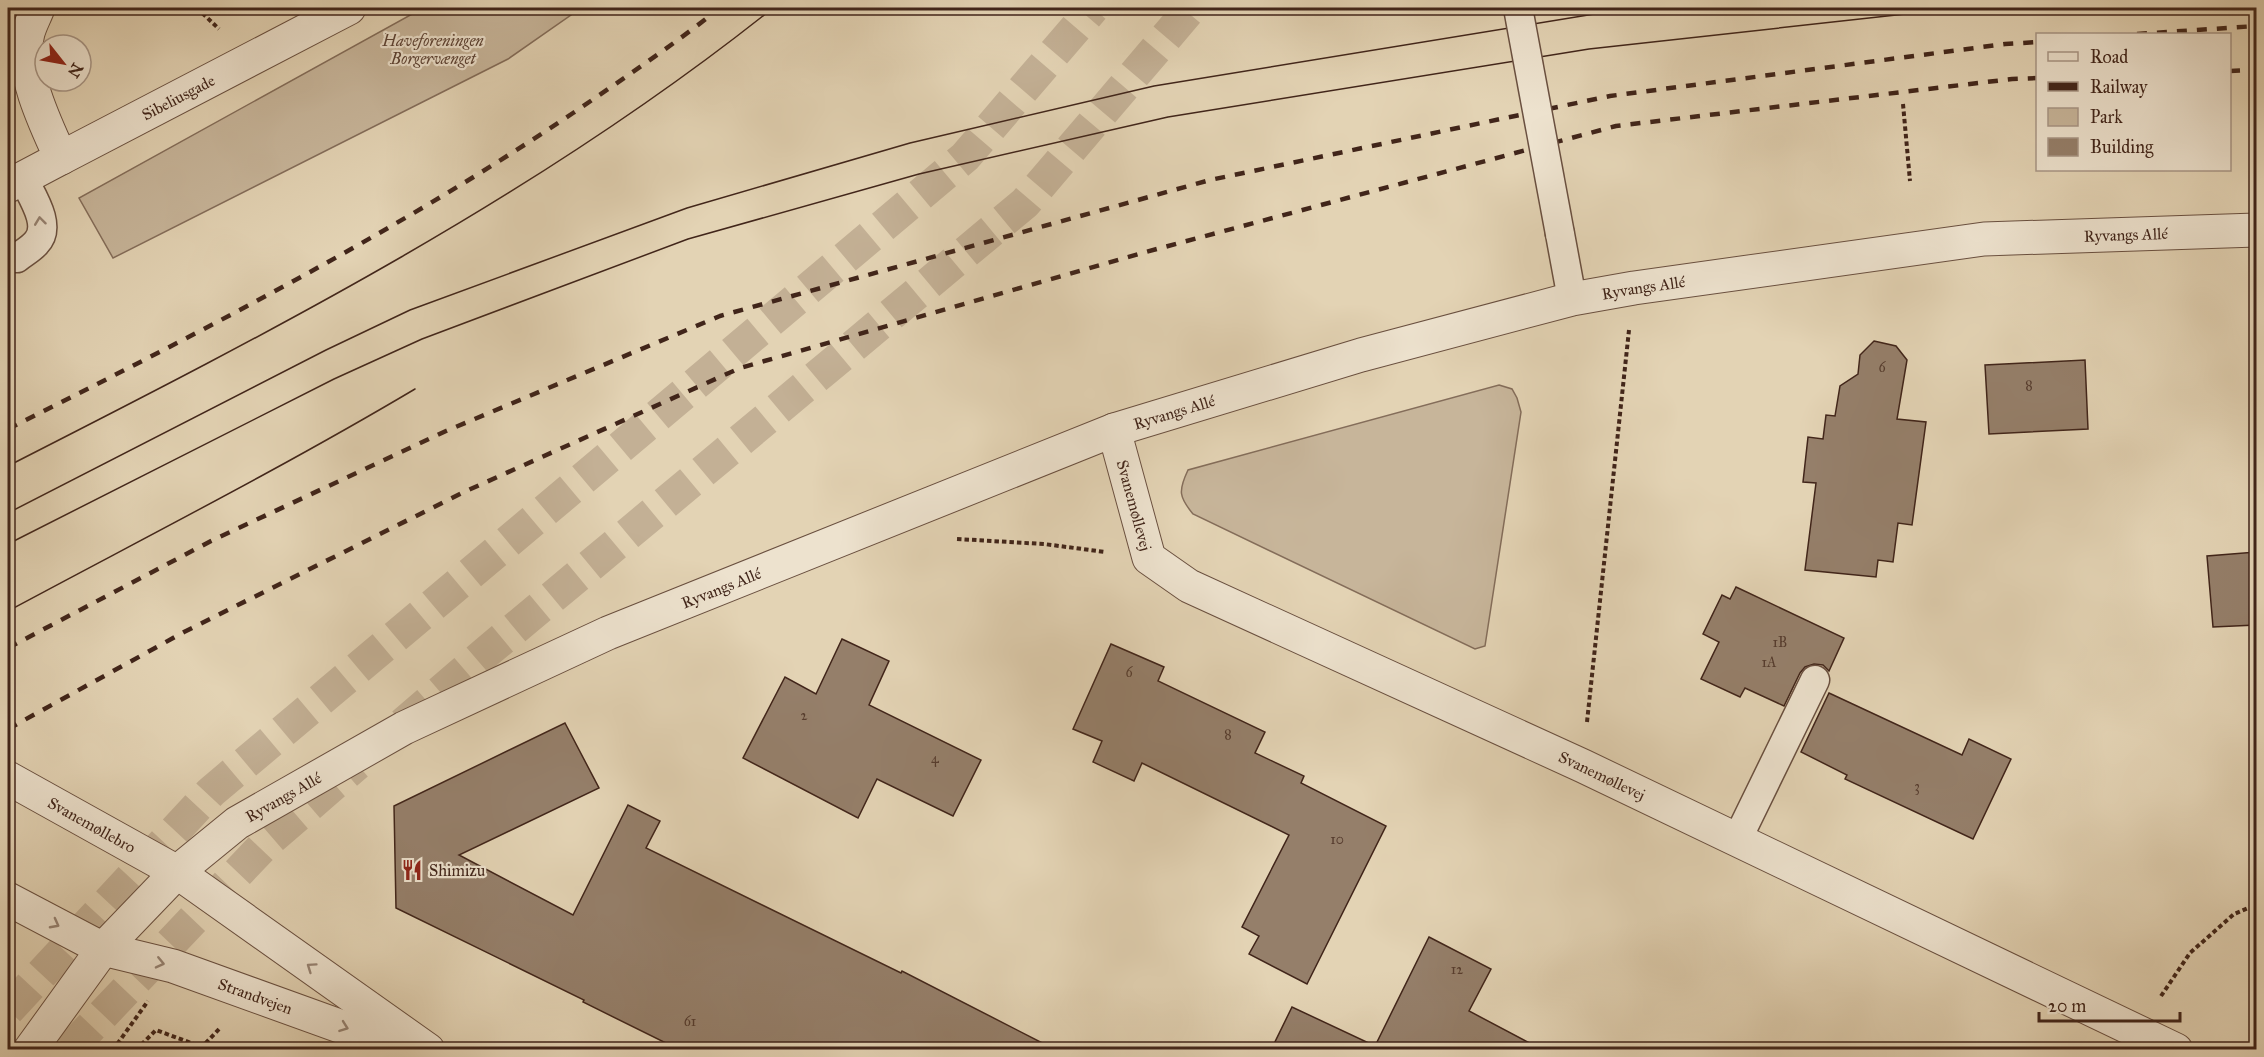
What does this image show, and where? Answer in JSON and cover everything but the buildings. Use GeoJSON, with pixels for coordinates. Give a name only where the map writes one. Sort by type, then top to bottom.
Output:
{"type":"FeatureCollection","features":[{"type":"Feature","properties":{"kind":"street","name":"Sibeliusgade"},"geometry":{"type":"LineString","coordinates":[[15,182],[349,8]]}},
{"type":"Feature","properties":{"kind":"street"},"geometry":{"type":"LineString","coordinates":[[24,23],[33,90],[42,119],[62,158]]}},
{"type":"Feature","properties":{"kind":"street","name":"Ryvangs Allé"},"geometry":{"type":"LineString","coordinates":[[30,1050],[103,949],[177,872],[237,823],[404,728],[608,633],[1114,430],[1361,355],[1572,299],[1634,288],[1984,239],[2256,230]]}},
{"type":"Feature","properties":{"kind":"street","name":"Svanemøllevej"},"geometry":{"type":"LineString","coordinates":[[1114,430],[1149,558],[1189,586],[1583,766],[2176,1050]]}},
{"type":"Feature","properties":{"kind":"street","name":"Svanemøllebro"},"geometry":{"type":"LineString","coordinates":[[21,784],[177,872]]}},
{"type":"Feature","properties":{"kind":"street"},"geometry":{"type":"LineString","coordinates":[[177,872],[428,1050]]}},
{"type":"Feature","properties":{"kind":"street"},"geometry":{"type":"LineString","coordinates":[[8,899],[103,949]]}},
{"type":"Feature","properties":{"kind":"street","name":"Strandvejen"},"geometry":{"type":"LineString","coordinates":[[103,949],[173,966],[406,1050]]}},
{"type":"Feature","properties":{"kind":"lane"},"geometry":{"type":"LineString","coordinates":[[1518,8],[1572,299]]}},
{"type":"Feature","properties":{"kind":"lane"},"geometry":{"type":"LineString","coordinates":[[15,182],[38,208],[42,226],[38,242],[17,258]]}},
{"type":"Feature","properties":{"kind":"lane"},"geometry":{"type":"LineString","coordinates":[[1737,840],[1815,680]]}},
{"type":"Feature","properties":{"kind":"path"},"geometry":{"type":"LineString","coordinates":[[1903,104],[1910,181]]}},
{"type":"Feature","properties":{"kind":"path"},"geometry":{"type":"LineString","coordinates":[[1583,766],[1634,288]]}},
{"type":"Feature","properties":{"kind":"path"},"geometry":{"type":"LineString","coordinates":[[951,538],[1044,544],[1149,558]]}},
{"type":"Feature","properties":{"kind":"path"},"geometry":{"type":"LineString","coordinates":[[2139,1031],[2190,952],[2234,914],[2253,906]]}},
{"type":"Feature","properties":{"kind":"path"},"geometry":{"type":"LineString","coordinates":[[136,1050],[156,1030],[202,1047],[251,994]]}},
{"type":"Feature","properties":{"kind":"green space","name":"Haveforeningen Borgervænget"},"geometry":{"type":"Polygon","coordinates":[[[423,8],[581,8],[508,59],[113,258],[79,198],[423,8]]]}},
{"type":"Feature","properties":{"kind":"green space"},"geometry":{"type":"Polygon","coordinates":[[[1499,385],[1512,389],[1521,412],[1485,646],[1475,649],[1193,514],[1183,498],[1181,489],[1188,470],[1499,385]]]}},
{"type":"Feature","properties":{"kind":"tunnel"},"geometry":{"type":"LineString","coordinates":[[8,1010],[211,792],[965,157],[1093,8]]}},
{"type":"Feature","properties":{"kind":"tunnel"},"geometry":{"type":"LineString","coordinates":[[403,724],[1025,203],[1191,8]]}},
{"type":"Feature","properties":{"kind":"tunnel"},"geometry":{"type":"LineString","coordinates":[[69,1050],[267,842],[357,764]]}},
{"type":"Feature","properties":{"kind":"tram line"},"geometry":{"type":"LineString","coordinates":[[8,466],[305,311],[498,199],[592,139],[684,76],[773,8]]}},
{"type":"Feature","properties":{"kind":"tram line"},"geometry":{"type":"LineString","coordinates":[[8,513],[326,350],[410,310],[687,208],[910,143],[1154,86],[1631,8]]}},
{"type":"Feature","properties":{"kind":"tram line"},"geometry":{"type":"LineString","coordinates":[[8,544],[334,379],[422,339],[688,239],[919,174],[1168,117],[1589,49],[1960,8]]}},
{"type":"Feature","properties":{"kind":"tram line"},"geometry":{"type":"LineString","coordinates":[[8,611],[264,475],[415,389]]}},
{"type":"Feature","properties":{"kind":"railway"},"geometry":{"type":"LineString","coordinates":[[8,429],[224,318],[436,200],[573,113],[666,49],[720,8]]}},
{"type":"Feature","properties":{"kind":"railway"},"geometry":{"type":"LineString","coordinates":[[2152,33],[2256,26]]}},
{"type":"Feature","properties":{"kind":"railway"},"geometry":{"type":"LineString","coordinates":[[8,648],[211,541],[446,431],[720,316],[1210,180],[1610,96],[2005,44],[2036,42]]}},
{"type":"Feature","properties":{"kind":"railway"},"geometry":{"type":"LineString","coordinates":[[2231,71],[2256,70]]}},
{"type":"Feature","properties":{"kind":"railway"},"geometry":{"type":"LineString","coordinates":[[8,729],[184,632],[464,492],[740,368],[1142,253],[1616,126],[2012,79],[2036,78]]}},
{"type":"Feature","properties":{"kind":"place","name":"Shimizu"},"geometry":{"type":"Point","coordinates":[412,870]}}]}
